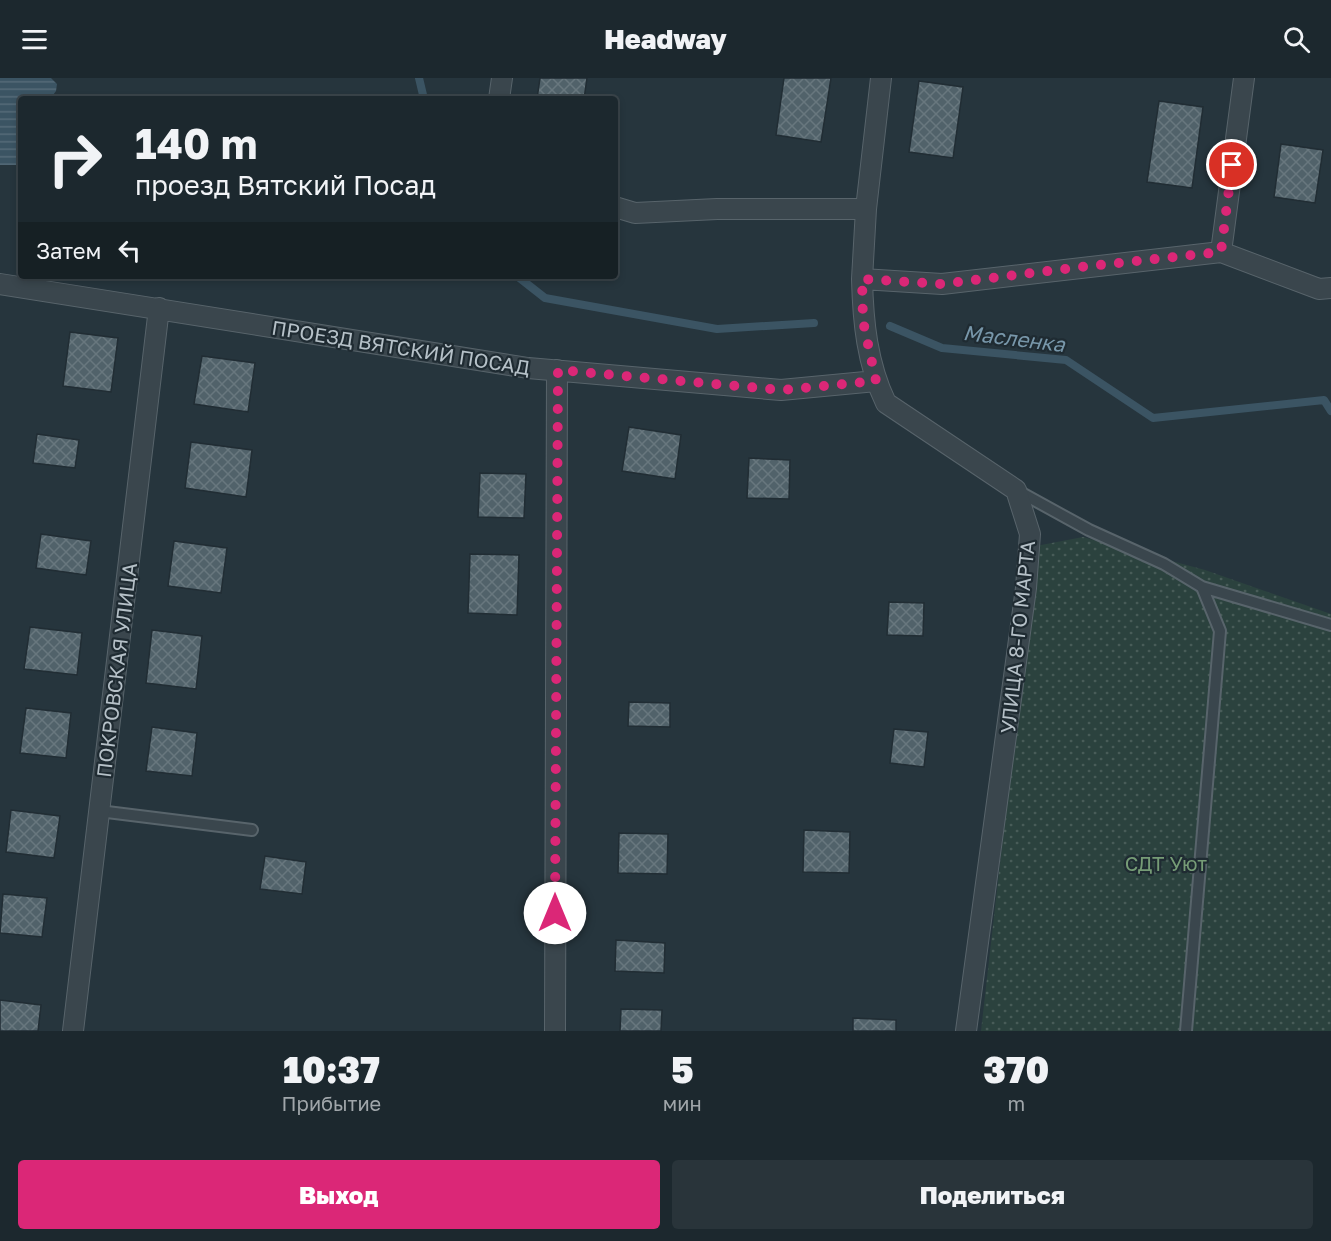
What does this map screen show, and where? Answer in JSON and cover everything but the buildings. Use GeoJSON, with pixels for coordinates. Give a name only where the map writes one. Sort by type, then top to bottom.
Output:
{"type":"FeatureCollection","features":[{"type":"Feature","properties":{"kind":"street"},"geometry":{"type":"LineString","coordinates":[[499,96],[502,78]]}},
{"type":"Feature","properties":{"kind":"street"},"geometry":{"type":"LineString","coordinates":[[881,78],[866,209],[862,279],[863,321],[876,381],[886,403],[1016,490]]}},
{"type":"Feature","properties":{"kind":"street"},"geometry":{"type":"LineString","coordinates":[[1221,252],[1244,78]]}},
{"type":"Feature","properties":{"kind":"street"},"geometry":{"type":"LineString","coordinates":[[618,208],[635,213],[717,209],[866,209]]}},
{"type":"Feature","properties":{"kind":"street"},"geometry":{"type":"LineString","coordinates":[[862,279],[942,284],[1221,252],[1319,289],[1331,288]]}},
{"type":"Feature","properties":{"kind":"street","name":"ПРОЕЗД ВЯТСКИЙ ПОСАД"},"geometry":{"type":"LineString","coordinates":[[0,284],[528,368],[782,390],[876,381]]}},
{"type":"Feature","properties":{"kind":"street","name":"ПОКРОВСКАЯ УЛИЦА"},"geometry":{"type":"LineString","coordinates":[[74,1031],[159,308]]}},
{"type":"Feature","properties":{"kind":"street"},"geometry":{"type":"LineString","coordinates":[[555,1031],[558,370]]}},
{"type":"Feature","properties":{"kind":"street","name":"УЛИЦА 8-ГО МАРТА"},"geometry":{"type":"LineString","coordinates":[[966,1031],[1026,588],[1030,534],[1016,490]]}},
{"type":"Feature","properties":{"kind":"lane"},"geometry":{"type":"LineString","coordinates":[[1016,490],[1089,530],[1164,564],[1202,587],[1331,625]]}},
{"type":"Feature","properties":{"kind":"lane"},"geometry":{"type":"LineString","coordinates":[[1186,1031],[1220,631],[1202,587]]}},
{"type":"Feature","properties":{"kind":"lane"},"geometry":{"type":"LineString","coordinates":[[99,811],[252,830]]}},
{"type":"Feature","properties":{"kind":"green space","name":"СДТ Уют"},"geometry":{"type":"Polygon","coordinates":[[[1083,537],[1205,570],[1331,614],[1331,1031],[981,1031],[1036,546],[1083,537]]]}},
{"type":"Feature","properties":{"kind":"water"},"geometry":{"type":"Polygon","coordinates":[[[0,78],[51,78],[57,84],[52,96],[18,96],[18,165],[0,165],[0,78]]]}},
{"type":"Feature","properties":{"kind":"waterway","name":"Масленка"},"geometry":{"type":"LineString","coordinates":[[419,78],[423,96]]}},
{"type":"Feature","properties":{"kind":"waterway","name":"Масленка"},"geometry":{"type":"LineString","coordinates":[[521,279],[545,298],[717,329],[814,323]]}},
{"type":"Feature","properties":{"kind":"waterway","name":"Масленка"},"geometry":{"type":"LineString","coordinates":[[890,326],[942,348],[1066,360],[1153,418],[1324,400],[1331,411]]}},
{"type":"Feature","properties":{"kind":"route"},"geometry":{"type":"LineString","coordinates":[[555,913],[558,370],[782,390],[876,381],[863,321],[862,279],[942,284],[1221,252],[1232,165]]}}]}
